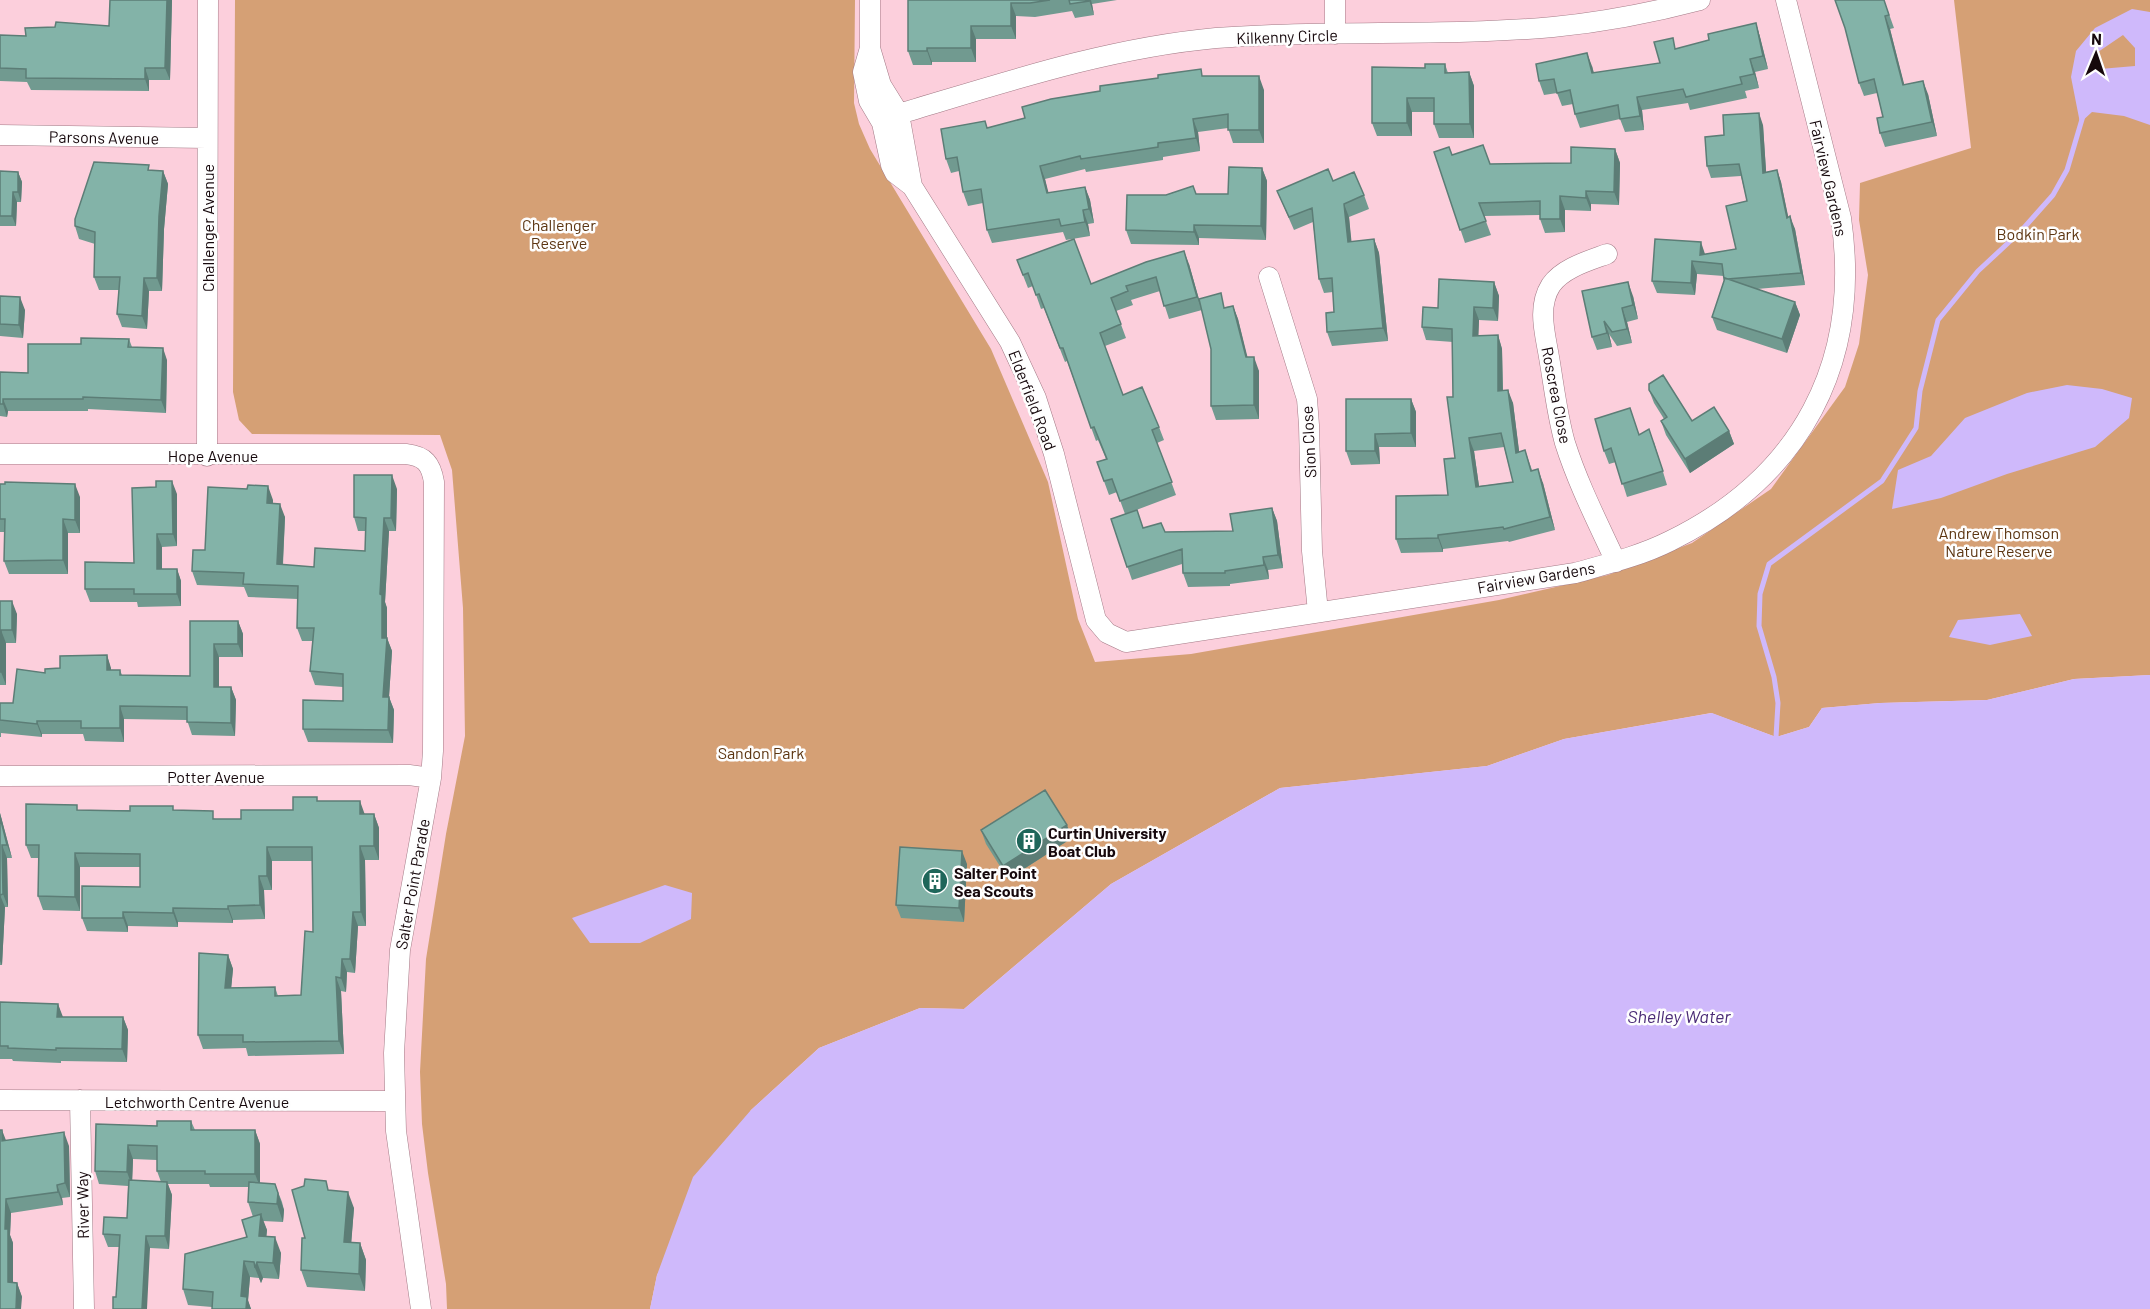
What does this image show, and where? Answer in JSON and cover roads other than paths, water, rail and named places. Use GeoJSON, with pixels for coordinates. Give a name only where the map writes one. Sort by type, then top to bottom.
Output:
{"type":"FeatureCollection","features":[{"type":"Feature","properties":{"kind":"street","name":"Challenger Avenue"},"geometry":{"type":"LineString","coordinates":[[207,456],[208,0]]}},
{"type":"Feature","properties":{"kind":"street","name":"Elderfield Road"},"geometry":{"type":"LineString","coordinates":[[870,0],[870,48],[863,72],[869,101],[890,119],[891,165],[895,173],[912,186],[1010,342],[1036,398],[1054,454],[1093,613],[1107,633]]}},
{"type":"Feature","properties":{"kind":"street"},"geometry":{"type":"LineString","coordinates":[[1335,0],[1335,34]]}},
{"type":"Feature","properties":{"kind":"street","name":"Kilkenny Circle"},"geometry":{"type":"LineString","coordinates":[[890,119],[1049,70],[1129,51],[1217,38],[1526,29],[1612,10],[1700,0]]}},
{"type":"Feature","properties":{"kind":"street","name":"Fairview Gardens"},"geometry":{"type":"LineString","coordinates":[[1107,633],[1120,640],[1132,641],[1575,573],[1616,562],[1669,542],[1703,523],[1738,499],[1767,474],[1798,436],[1813,410],[1830,368],[1842,309],[1846,271],[1841,218],[1786,0]]}},
{"type":"Feature","properties":{"kind":"street","name":"Parsons Avenue"},"geometry":{"type":"LineString","coordinates":[[0,135],[207,138]]}},
{"type":"Feature","properties":{"kind":"street","name":"Roscrea Close"},"geometry":{"type":"LineString","coordinates":[[1606,254],[1572,268],[1552,284],[1545,301],[1543,320],[1559,420],[1565,442],[1616,562]]}},
{"type":"Feature","properties":{"kind":"street","name":"Sion Close"},"geometry":{"type":"LineString","coordinates":[[1269,277],[1306,399],[1310,425],[1312,551],[1318,612]]}},
{"type":"Feature","properties":{"kind":"street","name":"Hope Avenue"},"geometry":{"type":"LineString","coordinates":[[0,454],[207,456],[406,454],[417,455],[426,460]]}},
{"type":"Feature","properties":{"kind":"street","name":"Salter Point Parade"},"geometry":{"type":"LineString","coordinates":[[421,1309],[404,1192],[395,1101],[394,1053],[400,950],[431,778],[435,667],[434,482],[431,468],[426,460]]}},
{"type":"Feature","properties":{"kind":"street","name":"Potter Avenue"},"geometry":{"type":"LineString","coordinates":[[0,776],[410,775],[431,778]]}},
{"type":"Feature","properties":{"kind":"street","name":"Letchworth Centre Avenue"},"geometry":{"type":"LineString","coordinates":[[0,1100],[395,1101]]}},
{"type":"Feature","properties":{"kind":"street","name":"River Way"},"geometry":{"type":"LineString","coordinates":[[80,1100],[84,1309]]}},
{"type":"Feature","properties":{"kind":"water"},"geometry":{"type":"Polygon","coordinates":[[[2132,9],[2150,12],[2150,125],[2124,116],[2092,112],[2080,123],[2071,77],[2076,51],[2095,28],[2132,9]],[[2123,35],[2098,52],[2100,69],[2135,66],[2135,48],[2123,35]]]}},
{"type":"Feature","properties":{"kind":"water"},"geometry":{"type":"Polygon","coordinates":[[[2067,385],[2102,389],[2132,398],[2129,418],[2095,447],[2007,474],[1941,498],[1892,509],[1898,470],[1931,456],[1965,418],[2027,393],[2067,385]]]}},
{"type":"Feature","properties":{"kind":"water"},"geometry":{"type":"Polygon","coordinates":[[[2020,614],[2032,636],[1990,645],[1949,637],[1958,620],[2020,614]]]}},
{"type":"Feature","properties":{"kind":"water","name":"Shelley Water"},"geometry":{"type":"Polygon","coordinates":[[[2150,675],[2150,1309],[650,1309],[657,1275],[693,1177],[751,1110],[819,1048],[920,1008],[964,1009],[1111,884],[1280,788],[1487,766],[1564,739],[1712,713],[1776,737],[1809,727],[1822,708],[1880,703],[1987,700],[2074,679],[2150,675]]]}},
{"type":"Feature","properties":{"kind":"water"},"geometry":{"type":"Polygon","coordinates":[[[665,885],[692,893],[691,919],[640,943],[590,943],[572,918],[665,885]]]}},
{"type":"Feature","properties":{"kind":"waterway"},"geometry":{"type":"LineString","coordinates":[[1776,737],[1778,703],[1774,677],[1759,626],[1760,594],[1769,564],[1882,481],[1916,428],[1920,391],[1938,320],[1978,271],[2021,231],[2053,195],[2067,170],[2083,116]]}},
{"type":"Feature","properties":{"kind":"place","name":"Curtin University Boat Club"},"geometry":{"type":"Point","coordinates":[1029,841]}},
{"type":"Feature","properties":{"kind":"place","name":"Salter Point Sea Scouts"},"geometry":{"type":"Point","coordinates":[935,881]}},
{"type":"Feature","properties":{"kind":"park label","name":"Challenger Reserve"},"geometry":{"type":"Point","coordinates":[559,233]}},
{"type":"Feature","properties":{"kind":"park label","name":"Bodkin Park"},"geometry":{"type":"Point","coordinates":[2038,233]}},
{"type":"Feature","properties":{"kind":"park label","name":"Andrew Thomson Nature Reserve"},"geometry":{"type":"Point","coordinates":[1999,541]}},
{"type":"Feature","properties":{"kind":"park label","name":"Sandon Park"},"geometry":{"type":"Point","coordinates":[761,752]}}]}
